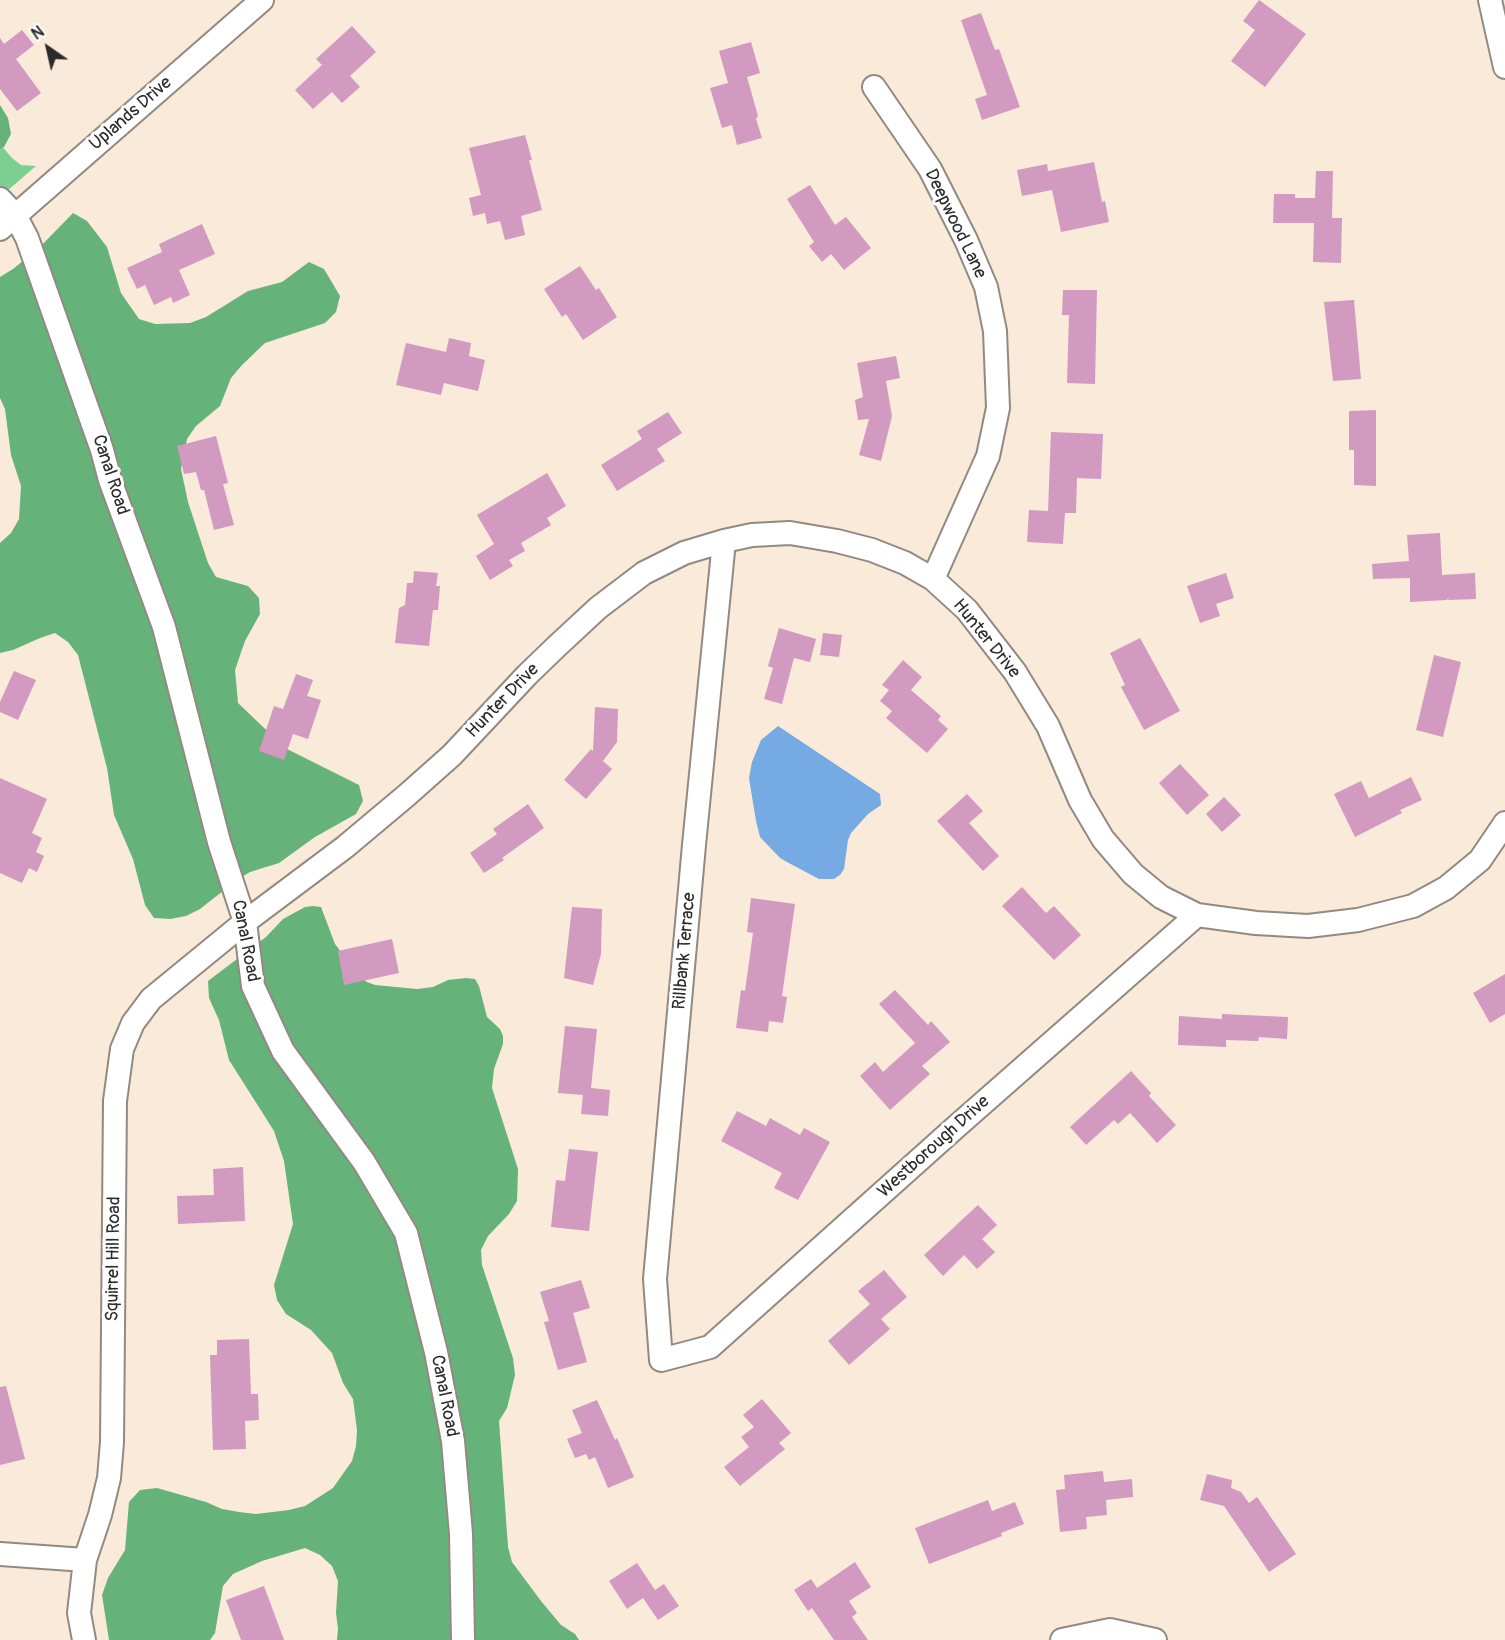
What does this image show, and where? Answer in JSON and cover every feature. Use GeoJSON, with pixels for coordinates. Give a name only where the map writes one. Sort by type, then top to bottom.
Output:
{"type":"FeatureCollection","features":[{"type":"Feature","properties":{"kind":"street","name":"Uplands Drive"},"geometry":{"type":"LineString","coordinates":[[5,214],[262,0]]}},
{"type":"Feature","properties":{"kind":"street"},"geometry":{"type":"LineString","coordinates":[[1490,0],[1505,67]]}},
{"type":"Feature","properties":{"kind":"street","name":"Deepwood Lane"},"geometry":{"type":"LineString","coordinates":[[874,87],[930,169],[966,240],[986,287],[995,331],[998,408],[988,456],[933,579]]}},
{"type":"Feature","properties":{"kind":"street","name":"Canal Road"},"geometry":{"type":"LineString","coordinates":[[5,214],[27,238],[102,450],[110,480],[164,627],[219,842],[245,922],[253,986],[283,1051],[364,1162],[406,1233],[436,1352],[453,1441],[461,1534],[462,1640]]}},
{"type":"Feature","properties":{"kind":"street","name":"Hunter Drive"},"geometry":{"type":"LineString","coordinates":[[245,922],[345,847],[444,762],[527,675],[598,608],[644,573],[684,553],[752,535],[790,533],[837,541],[872,550],[905,563],[933,579],[967,610],[1015,672],[1048,726],[1080,800],[1103,839],[1133,874],[1161,897],[1197,915],[1256,923],[1308,926],[1358,920],[1413,906],[1446,888],[1480,860],[1505,823]]}},
{"type":"Feature","properties":{"kind":"street","name":"Rillbank Terrace"},"geometry":{"type":"LineString","coordinates":[[661,1360],[655,1279],[724,541]]}},
{"type":"Feature","properties":{"kind":"street","name":"Westborough Drive"},"geometry":{"type":"LineString","coordinates":[[661,1360],[710,1347],[1197,915]]}},
{"type":"Feature","properties":{"kind":"street","name":"Squirrel Hill Road"},"geometry":{"type":"LineString","coordinates":[[84,1640],[79,1613],[85,1560],[109,1478],[112,1442],[115,1101],[122,1049],[133,1023],[152,999],[245,922]]}},
{"type":"Feature","properties":{"kind":"street"},"geometry":{"type":"LineString","coordinates":[[0,1554],[85,1560]]}},
{"type":"Feature","properties":{"kind":"street"},"geometry":{"type":"LineString","coordinates":[[1062,1640],[1110,1630],[1155,1640]]}},
{"type":"Feature","properties":{"kind":"green space"},"geometry":{"type":"Polygon","coordinates":[[[0,105],[8,118],[11,134],[4,147],[0,149],[0,105]]]}},
{"type":"Feature","properties":{"kind":"green space"},"geometry":{"type":"Polygon","coordinates":[[[0,144],[21,165],[36,166],[0,197],[0,144]]]}},
{"type":"Feature","properties":{"kind":"green space"},"geometry":{"type":"Polygon","coordinates":[[[73,213],[87,221],[107,247],[121,293],[139,319],[155,324],[190,323],[206,317],[248,291],[282,282],[309,262],[324,269],[340,296],[336,312],[325,323],[265,343],[242,365],[231,378],[220,406],[196,426],[187,439],[181,469],[188,502],[208,563],[216,577],[248,586],[259,598],[260,614],[245,641],[235,670],[238,703],[285,748],[359,785],[363,801],[356,814],[315,837],[279,863],[250,872],[200,909],[186,916],[170,919],[154,918],[145,905],[133,859],[114,815],[107,768],[78,655],[68,642],[55,633],[0,653],[0,543],[11,533],[19,519],[21,486],[11,455],[5,409],[0,398],[0,277],[39,248],[73,213]]]}},
{"type":"Feature","properties":{"kind":"green space"},"geometry":{"type":"Polygon","coordinates":[[[305,907],[321,907],[335,944],[360,977],[367,982],[375,985],[417,989],[433,987],[448,980],[475,979],[487,1017],[500,1029],[503,1036],[503,1044],[494,1069],[492,1088],[518,1169],[517,1201],[509,1214],[488,1236],[481,1250],[482,1265],[513,1358],[515,1375],[507,1408],[499,1421],[508,1547],[512,1562],[541,1601],[561,1625],[575,1634],[579,1640],[337,1640],[338,1581],[332,1566],[320,1555],[305,1548],[262,1561],[233,1574],[223,1586],[215,1633],[210,1640],[109,1640],[102,1595],[108,1578],[125,1550],[129,1502],[140,1490],[157,1488],[222,1509],[239,1512],[256,1514],[289,1510],[305,1506],[333,1488],[352,1461],[357,1430],[353,1399],[343,1383],[332,1353],[311,1330],[286,1314],[277,1300],[274,1285],[293,1224],[284,1161],[274,1131],[229,1060],[219,1020],[209,998],[208,981],[266,937],[283,919],[305,907]]]}},
{"type":"Feature","properties":{"kind":"water"},"geometry":{"type":"Polygon","coordinates":[[[778,726],[880,794],[881,805],[868,814],[851,833],[844,869],[834,879],[819,879],[787,862],[780,858],[760,837],[749,778],[752,762],[761,740],[778,726]]]}},
{"type":"Feature","properties":{"kind":"building"},"geometry":{"type":"Polygon","coordinates":[[[1259,0],[1306,34],[1265,87],[1231,61],[1255,30],[1243,21],[1259,0]]]}},
{"type":"Feature","properties":{"kind":"building"},"geometry":{"type":"Polygon","coordinates":[[[981,13],[995,50],[999,49],[1020,107],[982,120],[975,99],[987,95],[961,20],[981,13]]]}},
{"type":"Feature","properties":{"kind":"building"},"geometry":{"type":"Polygon","coordinates":[[[352,26],[376,52],[350,76],[360,87],[342,103],[332,92],[313,109],[295,90],[322,65],[316,59],[352,26]]]}},
{"type":"Feature","properties":{"kind":"building"},"geometry":{"type":"Polygon","coordinates":[[[22,30],[34,45],[16,59],[41,93],[17,111],[0,89],[0,38],[4,44],[22,30]]]}},
{"type":"Feature","properties":{"kind":"building"},"geometry":{"type":"Polygon","coordinates":[[[751,42],[760,73],[747,77],[762,138],[737,145],[732,125],[722,128],[710,88],[728,83],[719,51],[751,42]]]}},
{"type":"Feature","properties":{"kind":"building"},"geometry":{"type":"Polygon","coordinates":[[[525,135],[542,210],[521,216],[525,235],[505,240],[500,221],[487,224],[485,213],[473,216],[469,198],[481,195],[469,148],[525,135]]]}},
{"type":"Feature","properties":{"kind":"building"},"geometry":{"type":"Polygon","coordinates":[[[1094,162],[1102,202],[1105,201],[1109,222],[1061,232],[1052,190],[1022,196],[1017,170],[1047,164],[1048,171],[1094,162]]]}},
{"type":"Feature","properties":{"kind":"building"},"geometry":{"type":"Polygon","coordinates":[[[1316,171],[1333,171],[1332,218],[1342,218],[1341,263],[1313,262],[1314,223],[1273,223],[1274,194],[1295,194],[1295,198],[1315,198],[1316,171]]]}},
{"type":"Feature","properties":{"kind":"building"},"geometry":{"type":"Polygon","coordinates":[[[810,185],[835,225],[846,217],[871,248],[844,270],[831,254],[822,262],[809,246],[814,242],[787,199],[810,185]]]}},
{"type":"Feature","properties":{"kind":"building"},"geometry":{"type":"Polygon","coordinates":[[[202,224],[215,254],[179,270],[190,295],[173,303],[171,297],[154,305],[145,285],[137,289],[127,268],[162,252],[159,244],[202,224]]]}},
{"type":"Feature","properties":{"kind":"building"},"geometry":{"type":"Polygon","coordinates":[[[580,266],[596,290],[599,288],[617,317],[583,340],[566,314],[562,317],[544,289],[580,266]]]}},
{"type":"Feature","properties":{"kind":"building"},"geometry":{"type":"Polygon","coordinates":[[[1063,290],[1097,290],[1095,384],[1067,383],[1069,315],[1062,315],[1063,290]]]}},
{"type":"Feature","properties":{"kind":"building"},"geometry":{"type":"Polygon","coordinates":[[[1354,300],[1361,379],[1333,381],[1324,302],[1354,300]]]}},
{"type":"Feature","properties":{"kind":"building"},"geometry":{"type":"Polygon","coordinates":[[[449,338],[471,343],[469,356],[485,360],[478,391],[444,383],[441,395],[396,385],[406,343],[446,352],[449,338]]]}},
{"type":"Feature","properties":{"kind":"building"},"geometry":{"type":"Polygon","coordinates":[[[896,356],[900,378],[886,381],[892,416],[881,461],[859,455],[869,419],[858,420],[855,400],[863,397],[857,363],[896,356]]]}},
{"type":"Feature","properties":{"kind":"building"},"geometry":{"type":"Polygon","coordinates":[[[1376,410],[1376,486],[1354,485],[1354,450],[1349,450],[1349,411],[1376,410]]]}},
{"type":"Feature","properties":{"kind":"building"},"geometry":{"type":"Polygon","coordinates":[[[668,412],[682,433],[657,449],[665,461],[617,491],[601,465],[642,439],[637,431],[668,412]]]}},
{"type":"Feature","properties":{"kind":"building"},"geometry":{"type":"Polygon","coordinates":[[[1051,432],[1103,434],[1101,479],[1077,478],[1076,513],[1065,513],[1063,544],[1027,542],[1029,510],[1048,511],[1051,432]]]}},
{"type":"Feature","properties":{"kind":"building"},"geometry":{"type":"Polygon","coordinates":[[[216,436],[228,483],[223,484],[234,525],[214,530],[204,490],[201,490],[196,472],[184,474],[177,446],[216,436]]]}},
{"type":"Feature","properties":{"kind":"building"},"geometry":{"type":"Polygon","coordinates":[[[547,473],[566,506],[547,518],[551,525],[521,543],[525,551],[509,560],[513,566],[490,580],[476,556],[494,544],[477,515],[547,473]]]}},
{"type":"Feature","properties":{"kind":"building"},"geometry":{"type":"Polygon","coordinates":[[[1440,533],[1442,575],[1475,573],[1476,599],[1448,600],[1449,597],[1447,600],[1410,602],[1410,578],[1373,579],[1372,564],[1409,561],[1407,535],[1440,533]]]}},
{"type":"Feature","properties":{"kind":"building"},"geometry":{"type":"Polygon","coordinates":[[[414,571],[438,573],[436,586],[440,586],[438,610],[433,610],[429,646],[395,643],[399,608],[405,605],[407,583],[413,583],[414,571]]]}},
{"type":"Feature","properties":{"kind":"building"},"geometry":{"type":"Polygon","coordinates":[[[1226,573],[1234,598],[1216,604],[1220,616],[1200,623],[1187,586],[1226,573]]]}},
{"type":"Feature","properties":{"kind":"building"},"geometry":{"type":"Polygon","coordinates":[[[779,628],[816,639],[810,662],[794,658],[782,704],[764,699],[773,668],[768,666],[779,628]]]}},
{"type":"Feature","properties":{"kind":"building"},"geometry":{"type":"Polygon","coordinates":[[[823,633],[842,635],[839,657],[820,655],[823,633]]]}},
{"type":"Feature","properties":{"kind":"building"},"geometry":{"type":"Polygon","coordinates":[[[1140,638],[1180,711],[1144,730],[1121,687],[1125,685],[1110,653],[1140,638]]]}},
{"type":"Feature","properties":{"kind":"building"},"geometry":{"type":"Polygon","coordinates":[[[1434,655],[1461,662],[1443,737],[1416,730],[1434,655]]]}},
{"type":"Feature","properties":{"kind":"building"},"geometry":{"type":"Polygon","coordinates":[[[903,660],[922,677],[911,690],[941,716],[938,720],[948,729],[927,753],[886,718],[892,711],[880,701],[889,690],[882,685],[903,660]]]}},
{"type":"Feature","properties":{"kind":"building"},"geometry":{"type":"Polygon","coordinates":[[[14,671],[36,680],[18,720],[0,712],[0,702],[14,671]]]}},
{"type":"Feature","properties":{"kind":"building"},"geometry":{"type":"Polygon","coordinates":[[[296,674],[313,680],[307,696],[321,700],[308,739],[293,734],[284,760],[259,751],[274,706],[283,709],[296,674]]]}},
{"type":"Feature","properties":{"kind":"building"},"geometry":{"type":"Polygon","coordinates":[[[595,707],[618,709],[617,742],[603,761],[612,769],[586,799],[564,780],[591,749],[593,751],[595,707]]]}},
{"type":"Feature","properties":{"kind":"building"},"geometry":{"type":"Polygon","coordinates":[[[1180,764],[1209,795],[1187,815],[1159,783],[1180,764]]]}},
{"type":"Feature","properties":{"kind":"building"},"geometry":{"type":"Polygon","coordinates":[[[1411,777],[1422,800],[1400,810],[1402,813],[1355,837],[1334,794],[1361,781],[1369,798],[1411,777]]]}},
{"type":"Feature","properties":{"kind":"building"},"geometry":{"type":"Polygon","coordinates":[[[0,778],[47,799],[32,833],[42,838],[36,852],[44,856],[37,872],[29,868],[22,883],[0,873],[0,778]]]}},
{"type":"Feature","properties":{"kind":"building"},"geometry":{"type":"Polygon","coordinates":[[[967,794],[983,811],[969,823],[999,856],[983,871],[937,821],[967,794]]]}},
{"type":"Feature","properties":{"kind":"building"},"geometry":{"type":"Polygon","coordinates":[[[1224,797],[1241,815],[1222,832],[1206,814],[1224,797]]]}},
{"type":"Feature","properties":{"kind":"building"},"geometry":{"type":"Polygon","coordinates":[[[528,804],[544,828],[484,873],[470,853],[497,834],[493,829],[528,804]]]}},
{"type":"Feature","properties":{"kind":"building"},"geometry":{"type":"Polygon","coordinates":[[[1022,887],[1046,913],[1054,906],[1081,935],[1054,960],[1002,906],[1022,887]]]}},
{"type":"Feature","properties":{"kind":"building"},"geometry":{"type":"Polygon","coordinates":[[[751,898],[795,904],[782,996],[787,997],[783,1023],[769,1021],[768,1032],[736,1028],[741,990],[745,991],[753,933],[747,932],[751,898]]]}},
{"type":"Feature","properties":{"kind":"building"},"geometry":{"type":"Polygon","coordinates":[[[572,907],[602,909],[601,954],[593,985],[564,978],[572,907]]]}},
{"type":"Feature","properties":{"kind":"building"},"geometry":{"type":"Polygon","coordinates":[[[392,939],[399,973],[344,985],[338,951],[392,939]]]}},
{"type":"Feature","properties":{"kind":"building"},"geometry":{"type":"Polygon","coordinates":[[[1505,974],[1505,1014],[1490,1023],[1473,993],[1505,974]]]}},
{"type":"Feature","properties":{"kind":"building"},"geometry":{"type":"Polygon","coordinates":[[[895,990],[928,1025],[931,1021],[950,1042],[922,1066],[930,1074],[890,1110],[860,1076],[875,1062],[883,1072],[915,1043],[879,1004],[895,990]]]}},
{"type":"Feature","properties":{"kind":"building"},"geometry":{"type":"Polygon","coordinates":[[[1222,1014],[1288,1017],[1287,1039],[1259,1037],[1258,1041],[1226,1040],[1226,1047],[1178,1045],[1179,1016],[1222,1019],[1222,1014]]]}},
{"type":"Feature","properties":{"kind":"building"},"geometry":{"type":"Polygon","coordinates":[[[565,1026],[597,1029],[591,1088],[610,1090],[608,1116],[581,1114],[583,1095],[558,1093],[565,1026]]]}},
{"type":"Feature","properties":{"kind":"building"},"geometry":{"type":"Polygon","coordinates":[[[1131,1071],[1151,1093],[1149,1096],[1176,1125],[1157,1143],[1130,1113],[1118,1124],[1114,1120],[1086,1145],[1070,1127],[1131,1071]]]}},
{"type":"Feature","properties":{"kind":"building"},"geometry":{"type":"Polygon","coordinates":[[[737,1111],[766,1126],[770,1118],[800,1135],[804,1128],[830,1142],[798,1200],[774,1188],[782,1173],[721,1141],[737,1111]]]}},
{"type":"Feature","properties":{"kind":"building"},"geometry":{"type":"Polygon","coordinates":[[[569,1149],[598,1152],[589,1231],[551,1227],[556,1180],[565,1181],[569,1149]]]}},
{"type":"Feature","properties":{"kind":"building"},"geometry":{"type":"Polygon","coordinates":[[[243,1167],[245,1221],[178,1224],[177,1196],[214,1195],[213,1169],[243,1167]]]}},
{"type":"Feature","properties":{"kind":"building"},"geometry":{"type":"Polygon","coordinates":[[[978,1205],[997,1225],[982,1239],[995,1252],[977,1269],[964,1255],[943,1276],[924,1255],[978,1205]]]}},
{"type":"Feature","properties":{"kind":"building"},"geometry":{"type":"Polygon","coordinates":[[[884,1270],[907,1297],[881,1319],[890,1329],[849,1365],[828,1341],[870,1304],[858,1291],[884,1270]]]}},
{"type":"Feature","properties":{"kind":"building"},"geometry":{"type":"Polygon","coordinates":[[[581,1280],[590,1308],[573,1313],[587,1362],[558,1370],[544,1322],[549,1321],[540,1292],[581,1280]]]}},
{"type":"Feature","properties":{"kind":"building"},"geometry":{"type":"Polygon","coordinates":[[[249,1339],[251,1394],[258,1394],[259,1420],[245,1421],[246,1449],[213,1450],[210,1355],[217,1355],[217,1340],[249,1339]]]}},
{"type":"Feature","properties":{"kind":"building"},"geometry":{"type":"Polygon","coordinates":[[[6,1386],[25,1459],[0,1465],[0,1387],[6,1386]]]}},
{"type":"Feature","properties":{"kind":"building"},"geometry":{"type":"Polygon","coordinates":[[[762,1399],[791,1433],[779,1443],[785,1449],[740,1486],[724,1467],[749,1447],[741,1437],[754,1427],[743,1415],[762,1399]]]}},
{"type":"Feature","properties":{"kind":"building"},"geometry":{"type":"Polygon","coordinates":[[[597,1400],[634,1477],[608,1488],[595,1457],[589,1460],[586,1454],[575,1458],[567,1439],[582,1433],[572,1410],[597,1400]]]}},
{"type":"Feature","properties":{"kind":"building"},"geometry":{"type":"Polygon","coordinates":[[[1103,1471],[1104,1482],[1132,1479],[1133,1497],[1106,1500],[1107,1515],[1086,1517],[1087,1529],[1060,1532],[1056,1490],[1065,1489],[1064,1475],[1103,1471]]]}},
{"type":"Feature","properties":{"kind":"building"},"geometry":{"type":"Polygon","coordinates":[[[1207,1474],[1232,1480],[1231,1488],[1241,1492],[1249,1503],[1257,1497],[1296,1554],[1269,1572],[1224,1506],[1200,1500],[1207,1474]]]}},
{"type":"Feature","properties":{"kind":"building"},"geometry":{"type":"Polygon","coordinates":[[[988,1500],[992,1511],[1015,1502],[1024,1524],[1001,1533],[1002,1536],[929,1564],[915,1528],[988,1500]]]}},
{"type":"Feature","properties":{"kind":"building"},"geometry":{"type":"Polygon","coordinates":[[[855,1562],[871,1587],[849,1601],[857,1613],[852,1617],[868,1640],[834,1640],[812,1608],[808,1611],[794,1590],[811,1579],[817,1588],[855,1562]]]}},
{"type":"Feature","properties":{"kind":"building"},"geometry":{"type":"Polygon","coordinates":[[[637,1563],[655,1590],[664,1584],[679,1606],[658,1620],[643,1598],[627,1609],[609,1581],[637,1563]]]}},
{"type":"Feature","properties":{"kind":"building"},"geometry":{"type":"Polygon","coordinates":[[[264,1586],[284,1640],[241,1640],[226,1600],[264,1586]]]}}]}
